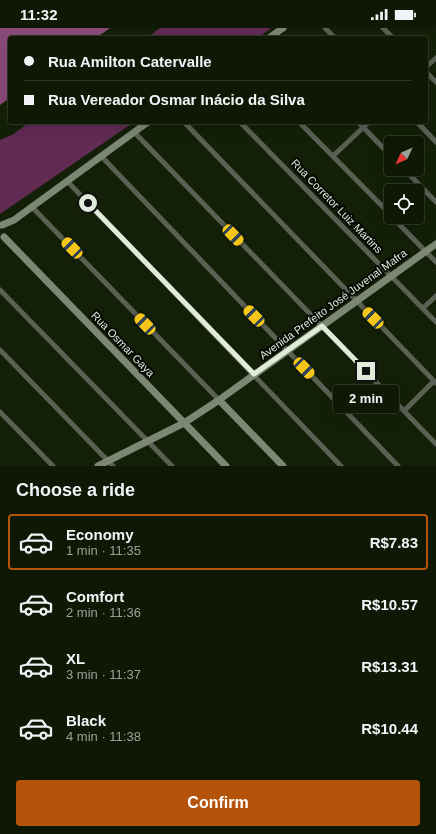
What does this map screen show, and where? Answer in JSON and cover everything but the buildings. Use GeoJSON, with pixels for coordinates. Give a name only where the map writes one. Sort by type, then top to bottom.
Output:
{"type":"FeatureCollection","features":[{"type":"Feature","properties":{"kind":"main road"},"geometry":{"type":"LineString","coordinates":[[273,36],[283,28]]}},
{"type":"Feature","properties":{"kind":"main road"},"geometry":{"type":"LineString","coordinates":[[2,238],[7,232],[1,225],[14,220],[31,206],[145,124]]}},
{"type":"Feature","properties":{"kind":"main road","name":"Rua Osmar Gaya"},"geometry":{"type":"LineString","coordinates":[[2,238],[226,466]]}},
{"type":"Feature","properties":{"kind":"main road","name":"Avenida Prefeito José Juvenal Mafra"},"geometry":{"type":"LineString","coordinates":[[98,466],[111,463],[148,441],[184,423],[219,400],[436,244]]}},
{"type":"Feature","properties":{"kind":"main road"},"geometry":{"type":"LineString","coordinates":[[219,400],[283,466]]}},
{"type":"Feature","properties":{"kind":"street"},"geometry":{"type":"LineString","coordinates":[[325,28],[333,36]]}},
{"type":"Feature","properties":{"kind":"street"},"geometry":{"type":"LineString","coordinates":[[383,28],[391,36]]}},
{"type":"Feature","properties":{"kind":"street"},"geometry":{"type":"LineString","coordinates":[[428,65],[436,58]]}},
{"type":"Feature","properties":{"kind":"street"},"geometry":{"type":"LineString","coordinates":[[428,74],[436,82]]}},
{"type":"Feature","properties":{"kind":"street"},"geometry":{"type":"LineString","coordinates":[[186,124],[435,382],[404,411]]}},
{"type":"Feature","properties":{"kind":"street","name":"Rua Corretor Luiz Martins"},"geometry":{"type":"LineString","coordinates":[[242,124],[436,322]]}},
{"type":"Feature","properties":{"kind":"street"},"geometry":{"type":"LineString","coordinates":[[302,124],[384,208]]}},
{"type":"Feature","properties":{"kind":"street"},"geometry":{"type":"LineString","coordinates":[[360,124],[384,149]]}},
{"type":"Feature","properties":{"kind":"street"},"geometry":{"type":"LineString","coordinates":[[333,156],[367,124]]}},
{"type":"Feature","properties":{"kind":"street"},"geometry":{"type":"LineString","coordinates":[[419,124],[436,142]]}},
{"type":"Feature","properties":{"kind":"street"},"geometry":{"type":"LineString","coordinates":[[134,132],[436,444]]}},
{"type":"Feature","properties":{"kind":"street"},"geometry":{"type":"LineString","coordinates":[[101,156],[398,466]]}},
{"type":"Feature","properties":{"kind":"street"},"geometry":{"type":"LineString","coordinates":[[411,176],[436,202]]}},
{"type":"Feature","properties":{"kind":"street"},"geometry":{"type":"LineString","coordinates":[[67,181],[341,466]]}},
{"type":"Feature","properties":{"kind":"street"},"geometry":{"type":"LineString","coordinates":[[31,206],[219,400]]}},
{"type":"Feature","properties":{"kind":"street"},"geometry":{"type":"LineString","coordinates":[[400,224],[436,262]]}},
{"type":"Feature","properties":{"kind":"street"},"geometry":{"type":"LineString","coordinates":[[0,290],[172,466]]}},
{"type":"Feature","properties":{"kind":"street"},"geometry":{"type":"LineString","coordinates":[[423,308],[436,296]]}},
{"type":"Feature","properties":{"kind":"street"},"geometry":{"type":"LineString","coordinates":[[0,350],[111,463]]}},
{"type":"Feature","properties":{"kind":"street"},"geometry":{"type":"LineString","coordinates":[[0,412],[53,466]]}},
{"type":"Feature","properties":{"kind":"shaded area"},"geometry":{"type":"Polygon","coordinates":[[[0,28],[110,28],[99,36],[8,36],[8,99],[0,105],[0,28]]]}},
{"type":"Feature","properties":{"kind":"shaded area"},"geometry":{"type":"Polygon","coordinates":[[[160,28],[271,28],[261,36],[150,36],[160,28]]]}},
{"type":"Feature","properties":{"kind":"shaded area"},"geometry":{"type":"Polygon","coordinates":[[[27,124],[131,124],[0,214],[0,140],[12,135],[27,124]]]}},
{"type":"Feature","properties":{"kind":"route"},"geometry":{"type":"LineString","coordinates":[[88,203],[254,374],[322,326],[366,371]]}}]}
